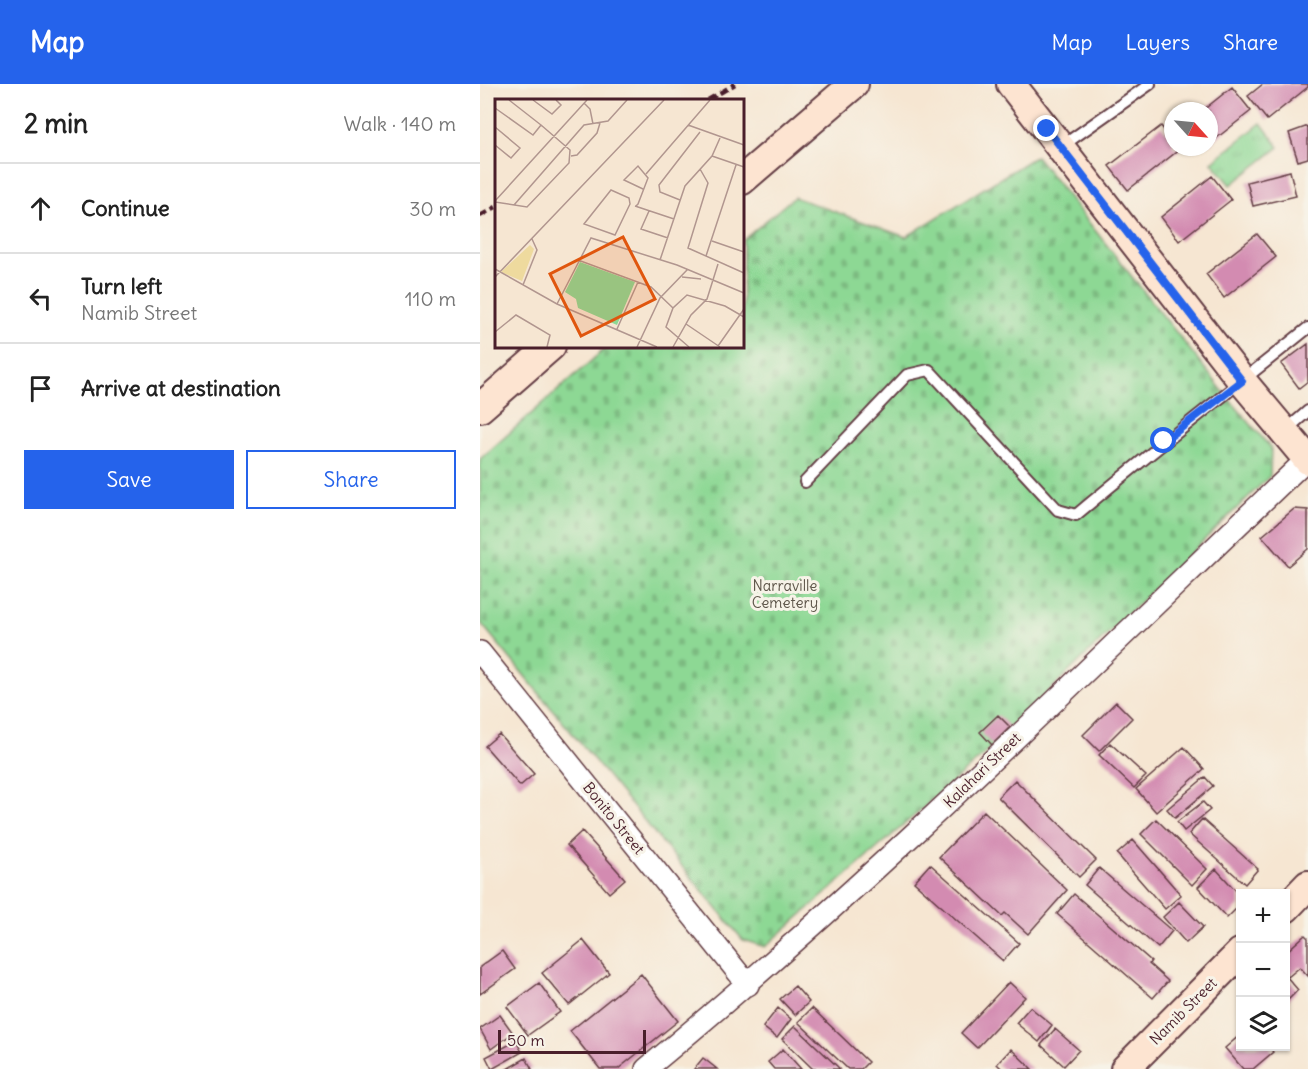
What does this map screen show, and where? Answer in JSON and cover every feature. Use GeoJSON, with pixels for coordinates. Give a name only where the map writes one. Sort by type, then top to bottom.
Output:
{"type":"FeatureCollection","features":[{"type":"Feature","properties":{"kind":"street"},"geometry":{"type":"LineString","coordinates":[[744,178],[854,84]]}},
{"type":"Feature","properties":{"kind":"street"},"geometry":{"type":"LineString","coordinates":[[1011,84],[1242,381],[1307,460]]}},
{"type":"Feature","properties":{"kind":"street"},"geometry":{"type":"LineString","coordinates":[[480,408],[549,348]]}},
{"type":"Feature","properties":{"kind":"street","name":"Kalahari Street"},"geometry":{"type":"LineString","coordinates":[[646,1069],[748,985],[883,865],[1307,460]]}},
{"type":"Feature","properties":{"kind":"street","name":"Bonito Street"},"geometry":{"type":"LineString","coordinates":[[480,652],[748,985]]}},
{"type":"Feature","properties":{"kind":"street"},"geometry":{"type":"LineString","coordinates":[[1290,904],[1308,885]]}},
{"type":"Feature","properties":{"kind":"street","name":"Namib Street"},"geometry":{"type":"LineString","coordinates":[[1125,1069],[1236,957]]}},
{"type":"Feature","properties":{"kind":"lane"},"geometry":{"type":"LineString","coordinates":[[1059,147],[1150,84]]}},
{"type":"Feature","properties":{"kind":"lane"},"geometry":{"type":"LineString","coordinates":[[805,482],[907,375],[928,370],[1058,510],[1076,515],[1164,441],[1308,328]]}},
{"type":"Feature","properties":{"kind":"lane"},"geometry":{"type":"LineString","coordinates":[[1285,431],[1308,411]]}},
{"type":"Feature","properties":{"kind":"green space"},"geometry":{"type":"Polygon","coordinates":[[[1261,123],[1279,147],[1231,185],[1212,162],[1261,123]]]}},
{"type":"Feature","properties":{"kind":"green space","name":"Narraville Cemetery"},"geometry":{"type":"Polygon","coordinates":[[[1036,156],[1226,395],[1271,448],[1270,476],[981,757],[765,947],[743,940],[480,622],[480,459],[606,348],[744,348],[744,239],[794,197],[906,237],[1036,156]]]}},
{"type":"Feature","properties":{"kind":"building"},"geometry":{"type":"Polygon","coordinates":[[[1263,84],[1308,84],[1308,87],[1267,120],[1248,96],[1263,84]]]}},
{"type":"Feature","properties":{"kind":"building"},"geometry":{"type":"Polygon","coordinates":[[[1232,87],[1251,111],[1218,137],[1218,102],[1213,102],[1232,87]]]}},
{"type":"Feature","properties":{"kind":"building"},"geometry":{"type":"Polygon","coordinates":[[[1161,126],[1164,130],[1164,156],[1171,156],[1128,190],[1109,166],[1161,126]]]}},
{"type":"Feature","properties":{"kind":"building"},"geometry":{"type":"Polygon","coordinates":[[[1308,126],[1308,158],[1298,161],[1289,133],[1308,126]]]}},
{"type":"Feature","properties":{"kind":"building"},"geometry":{"type":"Polygon","coordinates":[[[1290,171],[1296,196],[1253,206],[1247,182],[1290,171]]]}},
{"type":"Feature","properties":{"kind":"building"},"geometry":{"type":"Polygon","coordinates":[[[1212,176],[1231,200],[1179,241],[1161,217],[1212,176]]]}},
{"type":"Feature","properties":{"kind":"building"},"geometry":{"type":"Polygon","coordinates":[[[1257,234],[1276,257],[1224,298],[1206,274],[1257,234]]]}},
{"type":"Feature","properties":{"kind":"building"},"geometry":{"type":"Polygon","coordinates":[[[1308,344],[1308,381],[1299,388],[1281,364],[1308,344]]]}},
{"type":"Feature","properties":{"kind":"building"},"geometry":{"type":"Polygon","coordinates":[[[1294,509],[1308,510],[1308,549],[1288,566],[1262,536],[1294,509]]]}},
{"type":"Feature","properties":{"kind":"building"},"geometry":{"type":"Polygon","coordinates":[[[1116,702],[1132,718],[1099,751],[1083,735],[1116,702]]]}},
{"type":"Feature","properties":{"kind":"building"},"geometry":{"type":"Polygon","coordinates":[[[998,715],[1010,727],[992,745],[980,732],[998,715]]]}},
{"type":"Feature","properties":{"kind":"building"},"geometry":{"type":"Polygon","coordinates":[[[499,734],[534,774],[520,786],[485,746],[499,734]]]}},
{"type":"Feature","properties":{"kind":"building"},"geometry":{"type":"Polygon","coordinates":[[[1110,743],[1146,776],[1134,788],[1099,755],[1110,743]]]}},
{"type":"Feature","properties":{"kind":"building"},"geometry":{"type":"Polygon","coordinates":[[[1184,747],[1204,769],[1156,812],[1136,789],[1184,747]]]}},
{"type":"Feature","properties":{"kind":"building"},"geometry":{"type":"Polygon","coordinates":[[[1205,777],[1213,786],[1175,818],[1167,809],[1205,777]]]}},
{"type":"Feature","properties":{"kind":"building"},"geometry":{"type":"Polygon","coordinates":[[[1015,780],[1096,860],[1079,877],[998,797],[1015,780]]]}},
{"type":"Feature","properties":{"kind":"building"},"geometry":{"type":"Polygon","coordinates":[[[1203,802],[1210,810],[1184,831],[1177,822],[1203,802]]]}},
{"type":"Feature","properties":{"kind":"building"},"geometry":{"type":"Polygon","coordinates":[[[984,811],[1067,890],[1028,934],[1005,913],[1002,916],[939,857],[984,811]]]}},
{"type":"Feature","properties":{"kind":"building"},"geometry":{"type":"Polygon","coordinates":[[[1156,819],[1207,869],[1192,885],[1141,834],[1156,819]]]}},
{"type":"Feature","properties":{"kind":"building"},"geometry":{"type":"Polygon","coordinates":[[[1202,819],[1258,869],[1245,884],[1189,834],[1202,819]]]}},
{"type":"Feature","properties":{"kind":"building"},"geometry":{"type":"Polygon","coordinates":[[[582,831],[625,879],[609,893],[567,845],[582,831]]]}},
{"type":"Feature","properties":{"kind":"building"},"geometry":{"type":"Polygon","coordinates":[[[1133,840],[1181,895],[1165,909],[1117,854],[1133,840]]]}},
{"type":"Feature","properties":{"kind":"building"},"geometry":{"type":"Polygon","coordinates":[[[930,864],[1019,943],[1003,961],[914,882],[930,864]]]}},
{"type":"Feature","properties":{"kind":"building"},"geometry":{"type":"Polygon","coordinates":[[[1099,868],[1172,931],[1158,948],[1085,885],[1099,868]]]}},
{"type":"Feature","properties":{"kind":"building"},"geometry":{"type":"Polygon","coordinates":[[[1216,869],[1236,891],[1236,909],[1227,918],[1198,887],[1216,869]]]}},
{"type":"Feature","properties":{"kind":"building"},"geometry":{"type":"Polygon","coordinates":[[[1074,894],[1151,961],[1149,964],[1168,981],[1153,998],[1057,914],[1074,894]]]}},
{"type":"Feature","properties":{"kind":"building"},"geometry":{"type":"Polygon","coordinates":[[[1179,902],[1203,927],[1186,943],[1163,917],[1179,902]]]}},
{"type":"Feature","properties":{"kind":"building"},"geometry":{"type":"Polygon","coordinates":[[[1305,935],[1308,938],[1308,976],[1300,967],[1290,975],[1290,948],[1305,935]]]}},
{"type":"Feature","properties":{"kind":"building"},"geometry":{"type":"Polygon","coordinates":[[[583,940],[609,973],[569,1005],[542,973],[583,940]]]}},
{"type":"Feature","properties":{"kind":"building"},"geometry":{"type":"Polygon","coordinates":[[[502,951],[515,969],[480,994],[480,967],[502,951]]]}},
{"type":"Feature","properties":{"kind":"building"},"geometry":{"type":"Polygon","coordinates":[[[641,974],[678,1021],[618,1069],[600,1069],[570,1031],[641,974]]]}},
{"type":"Feature","properties":{"kind":"building"},"geometry":{"type":"Polygon","coordinates":[[[1290,981],[1298,990],[1290,998],[1290,981]]]}},
{"type":"Feature","properties":{"kind":"building"},"geometry":{"type":"Polygon","coordinates":[[[1009,982],[1025,997],[977,1048],[961,1033],[1009,982]]]}},
{"type":"Feature","properties":{"kind":"building"},"geometry":{"type":"Polygon","coordinates":[[[539,983],[560,1012],[528,1035],[507,1007],[539,983]]]}},
{"type":"Feature","properties":{"kind":"building"},"geometry":{"type":"Polygon","coordinates":[[[795,986],[809,1002],[795,1015],[780,999],[795,986]]]}},
{"type":"Feature","properties":{"kind":"building"},"geometry":{"type":"Polygon","coordinates":[[[1030,1007],[1052,1025],[1039,1042],[1016,1023],[1030,1007]]]}},
{"type":"Feature","properties":{"kind":"building"},"geometry":{"type":"Polygon","coordinates":[[[778,1008],[791,1019],[777,1038],[763,1027],[778,1008]]]}},
{"type":"Feature","properties":{"kind":"building"},"geometry":{"type":"Polygon","coordinates":[[[812,1008],[868,1062],[861,1069],[848,1069],[798,1022],[812,1008]]]}},
{"type":"Feature","properties":{"kind":"building"},"geometry":{"type":"Polygon","coordinates":[[[500,1015],[513,1033],[491,1049],[480,1029],[500,1015]]]}},
{"type":"Feature","properties":{"kind":"building"},"geometry":{"type":"Polygon","coordinates":[[[795,1026],[840,1069],[813,1069],[782,1039],[795,1026]]]}},
{"type":"Feature","properties":{"kind":"building"},"geometry":{"type":"Polygon","coordinates":[[[1055,1029],[1079,1050],[1064,1066],[1041,1045],[1055,1029]]]}},
{"type":"Feature","properties":{"kind":"building"},"geometry":{"type":"Polygon","coordinates":[[[1236,1038],[1236,1051],[1273,1052],[1253,1069],[1243,1069],[1225,1048],[1236,1038]]]}},
{"type":"Feature","properties":{"kind":"building"},"geometry":{"type":"Polygon","coordinates":[[[516,1041],[522,1052],[492,1069],[486,1057],[516,1041]]]}},
{"type":"Feature","properties":{"kind":"building"},"geometry":{"type":"Polygon","coordinates":[[[783,1049],[801,1069],[774,1069],[768,1062],[783,1049]]]}},
{"type":"Feature","properties":{"kind":"building"},"geometry":{"type":"Polygon","coordinates":[[[1011,1049],[1032,1069],[1002,1069],[997,1064],[1011,1049]]]}},
{"type":"Feature","properties":{"kind":"building"},"geometry":{"type":"Polygon","coordinates":[[[526,1058],[532,1069],[507,1069],[526,1058]]]}},
{"type":"Feature","properties":{"kind":"building"},"geometry":{"type":"Polygon","coordinates":[[[703,1058],[717,1069],[694,1069],[703,1058]]]}},
{"type":"Feature","properties":{"kind":"railway"},"geometry":{"type":"LineString","coordinates":[[710,99],[735,84]]}},
{"type":"Feature","properties":{"kind":"railway"},"geometry":{"type":"LineString","coordinates":[[480,216],[495,208]]}},
{"type":"Feature","properties":{"kind":"route"},"geometry":{"type":"LineString","coordinates":[[1047,129],[1242,381],[1164,441]]}}]}
